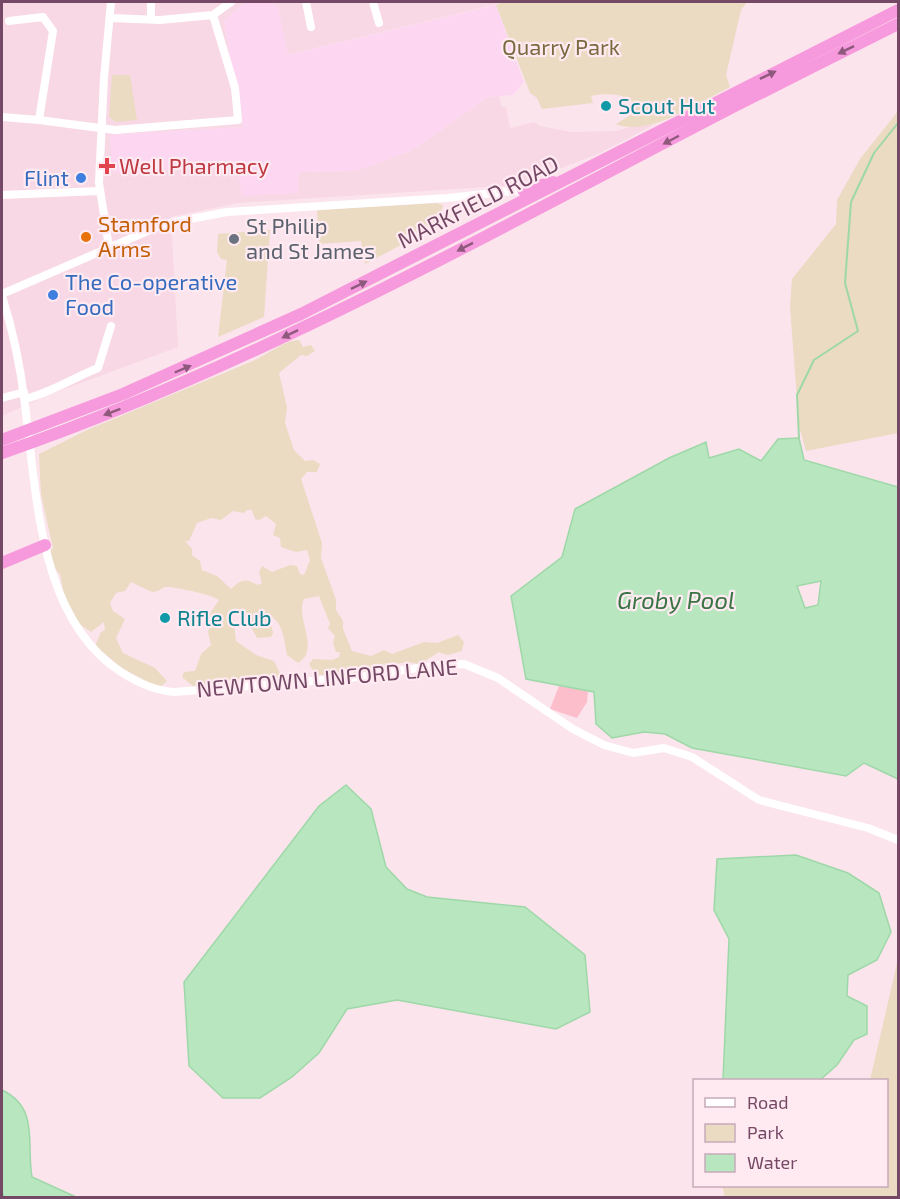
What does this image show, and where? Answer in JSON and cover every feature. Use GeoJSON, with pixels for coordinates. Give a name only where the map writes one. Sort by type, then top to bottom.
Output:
{"type":"FeatureCollection","features":[{"type":"Feature","properties":{"kind":"highway","name":"MARKFIELD ROAD"},"geometry":{"type":"LineString","coordinates":[[52,428],[199,362],[592,168],[726,96],[898,10]]}},
{"type":"Feature","properties":{"kind":"highway","name":"MARKFIELD ROAD"},"geometry":{"type":"LineString","coordinates":[[4,446],[179,386],[279,339],[425,268],[734,106],[898,24]]}},
{"type":"Feature","properties":{"kind":"highway"},"geometry":{"type":"LineString","coordinates":[[523,190],[592,168]]}},
{"type":"Feature","properties":{"kind":"highway"},"geometry":{"type":"LineString","coordinates":[[2,563],[45,544]]}},
{"type":"Feature","properties":{"kind":"street"},"geometry":{"type":"LineString","coordinates":[[109,247],[99,191],[111,2]]}},
{"type":"Feature","properties":{"kind":"street"},"geometry":{"type":"LineString","coordinates":[[151,2],[151,19]]}},
{"type":"Feature","properties":{"kind":"street"},"geometry":{"type":"LineString","coordinates":[[110,18],[151,19],[213,15],[231,2]]}},
{"type":"Feature","properties":{"kind":"street"},"geometry":{"type":"LineString","coordinates":[[306,2],[311,27]]}},
{"type":"Feature","properties":{"kind":"street"},"geometry":{"type":"LineString","coordinates":[[373,2],[379,23]]}},
{"type":"Feature","properties":{"kind":"street"},"geometry":{"type":"LineString","coordinates":[[2,117],[102,129],[142,129],[238,120],[235,88],[213,15]]}},
{"type":"Feature","properties":{"kind":"street"},"geometry":{"type":"LineString","coordinates":[[9,21],[43,17],[53,31],[39,120]]}},
{"type":"Feature","properties":{"kind":"street","name":"MARKFIELD ROAD"},"geometry":{"type":"LineString","coordinates":[[2,295],[175,220],[206,214],[447,198],[523,190]]}},
{"type":"Feature","properties":{"kind":"street"},"geometry":{"type":"LineString","coordinates":[[2,195],[99,191]]}},
{"type":"Feature","properties":{"kind":"street","name":"NEWTOWN LINFORD LANE"},"geometry":{"type":"LineString","coordinates":[[2,295],[24,396],[39,517],[45,544],[58,586],[76,625],[89,645],[115,668],[154,689],[175,692],[349,678],[439,664],[464,664],[498,678],[573,729],[604,745],[633,753],[664,748],[692,757],[759,800],[868,828],[898,840]]}},
{"type":"Feature","properties":{"kind":"street"},"geometry":{"type":"LineString","coordinates":[[2,398],[41,395],[58,384],[98,368],[112,332]]}},
{"type":"Feature","properties":{"kind":"shaded area"},"geometry":{"type":"Polygon","coordinates":[[[2,2],[246,2],[224,21],[243,127],[111,135],[114,172],[237,166],[298,192],[298,172],[356,171],[411,151],[488,97],[499,96],[502,107],[506,107],[510,128],[534,122],[540,126],[572,132],[616,131],[650,121],[652,126],[600,153],[518,185],[237,203],[171,217],[178,347],[46,396],[2,416],[2,2]]]}},
{"type":"Feature","properties":{"kind":"shaded area"},"geometry":{"type":"Polygon","coordinates":[[[246,2],[270,2],[278,7],[288,55],[496,5],[524,82],[513,95],[488,97],[411,151],[356,171],[299,172],[298,193],[242,196],[237,166],[113,172],[110,135],[243,127],[224,21],[246,2]]]}},
{"type":"Feature","properties":{"kind":"shaded area"},"geometry":{"type":"Polygon","coordinates":[[[270,2],[506,2],[287,55],[278,7],[270,2]]]}},
{"type":"Feature","properties":{"kind":"green space","name":"Quarry Park"},"geometry":{"type":"Polygon","coordinates":[[[504,2],[747,2],[741,10],[726,75],[730,87],[690,109],[659,122],[629,127],[616,124],[634,113],[637,106],[622,96],[603,94],[591,96],[593,103],[542,109],[537,98],[530,93],[496,5],[504,2]]]}},
{"type":"Feature","properties":{"kind":"green space"},"geometry":{"type":"Polygon","coordinates":[[[112,75],[130,75],[137,120],[116,122],[109,117],[112,75]]]}},
{"type":"Feature","properties":{"kind":"green space"},"geometry":{"type":"Polygon","coordinates":[[[898,111],[898,433],[806,451],[799,426],[790,307],[792,279],[836,224],[837,200],[860,159],[898,111]]]}},
{"type":"Feature","properties":{"kind":"green space"},"geometry":{"type":"Polygon","coordinates":[[[437,203],[443,205],[437,226],[365,264],[361,241],[319,244],[317,210],[437,203]]]}},
{"type":"Feature","properties":{"kind":"green space"},"geometry":{"type":"Polygon","coordinates":[[[270,230],[264,317],[218,337],[227,260],[221,259],[217,252],[218,234],[270,230]]]}},
{"type":"Feature","properties":{"kind":"green space"},"geometry":{"type":"Polygon","coordinates":[[[299,340],[303,347],[311,345],[315,351],[307,356],[301,355],[279,373],[287,407],[285,423],[294,450],[305,461],[313,460],[320,464],[317,472],[307,472],[301,479],[322,543],[321,558],[336,600],[336,610],[343,621],[343,629],[352,651],[371,656],[384,650],[392,654],[424,642],[437,643],[458,635],[464,642],[462,651],[447,655],[439,652],[420,664],[405,662],[356,675],[316,675],[309,664],[313,659],[332,660],[339,657],[340,652],[336,652],[333,643],[335,636],[328,628],[330,624],[319,596],[304,599],[302,615],[308,642],[304,657],[298,663],[287,655],[282,632],[273,617],[268,614],[273,633],[271,637],[257,638],[243,612],[233,614],[236,641],[256,655],[274,661],[282,677],[264,680],[232,679],[219,684],[194,687],[182,677],[184,672],[195,671],[201,654],[211,645],[208,632],[212,621],[208,616],[219,600],[202,593],[169,587],[152,592],[131,582],[125,591],[116,593],[110,603],[113,611],[125,619],[116,638],[123,653],[155,668],[167,681],[159,688],[122,668],[95,646],[101,632],[105,630],[104,622],[91,632],[78,623],[74,613],[67,611],[60,574],[50,564],[50,552],[53,548],[41,494],[39,454],[87,430],[253,361],[299,340]],[[252,510],[244,513],[233,511],[221,520],[211,518],[197,523],[189,541],[185,541],[192,549],[192,555],[200,561],[202,570],[217,576],[231,589],[243,581],[258,585],[262,583],[259,572],[262,566],[272,572],[290,565],[297,566],[300,574],[304,575],[310,560],[307,550],[296,552],[281,547],[280,538],[273,535],[276,524],[266,516],[259,520],[255,519],[252,510]]]}},
{"type":"Feature","properties":{"kind":"green space"},"geometry":{"type":"Polygon","coordinates":[[[898,959],[898,1197],[725,1197],[722,1187],[888,1187],[888,1079],[870,1079],[898,959]]]}},
{"type":"Feature","properties":{"kind":"sand"},"geometry":{"type":"Polygon","coordinates":[[[559,686],[588,691],[587,702],[577,718],[550,709],[559,686]]]}},
{"type":"Feature","properties":{"kind":"water","name":"Groby Pool"},"geometry":{"type":"Polygon","coordinates":[[[799,438],[804,460],[898,487],[898,779],[864,763],[846,776],[692,748],[665,734],[644,732],[612,738],[596,724],[594,692],[526,679],[511,596],[562,557],[575,509],[669,458],[706,442],[709,458],[739,449],[761,461],[778,439],[799,438]],[[821,581],[797,586],[805,608],[818,605],[821,581]]]}},
{"type":"Feature","properties":{"kind":"water"},"geometry":{"type":"Polygon","coordinates":[[[346,785],[371,809],[386,867],[407,889],[427,897],[525,907],[585,955],[590,1012],[556,1029],[397,1000],[347,1009],[319,1053],[292,1077],[260,1098],[223,1098],[189,1066],[184,982],[319,806],[346,785]]]}},
{"type":"Feature","properties":{"kind":"water"},"geometry":{"type":"Polygon","coordinates":[[[796,855],[848,873],[879,893],[891,932],[877,960],[848,975],[847,996],[867,1006],[867,1034],[854,1040],[837,1065],[821,1079],[723,1079],[729,939],[714,910],[717,859],[796,855]]]}},
{"type":"Feature","properties":{"kind":"water"},"geometry":{"type":"Polygon","coordinates":[[[2,1090],[14,1098],[27,1117],[32,1177],[76,1197],[4,1197],[2,1191],[2,1090]]]}},
{"type":"Feature","properties":{"kind":"waterway"},"geometry":{"type":"LineString","coordinates":[[799,438],[797,395],[814,360],[858,331],[845,283],[851,202],[874,153],[898,123]]}},
{"type":"Feature","properties":{"kind":"place","name":"Scout Hut"},"geometry":{"type":"Point","coordinates":[606,106]}},
{"type":"Feature","properties":{"kind":"place","name":"Well Pharmacy"},"geometry":{"type":"Point","coordinates":[107,166]}},
{"type":"Feature","properties":{"kind":"place","name":"Flint"},"geometry":{"type":"Point","coordinates":[81,178]}},
{"type":"Feature","properties":{"kind":"place","name":"Stamford Arms"},"geometry":{"type":"Point","coordinates":[86,237]}},
{"type":"Feature","properties":{"kind":"place","name":"St Philip and St James"},"geometry":{"type":"Point","coordinates":[234,239]}},
{"type":"Feature","properties":{"kind":"place","name":"The Co-operative Food"},"geometry":{"type":"Point","coordinates":[53,295]}},
{"type":"Feature","properties":{"kind":"place","name":"Rifle Club"},"geometry":{"type":"Point","coordinates":[165,618]}}]}
